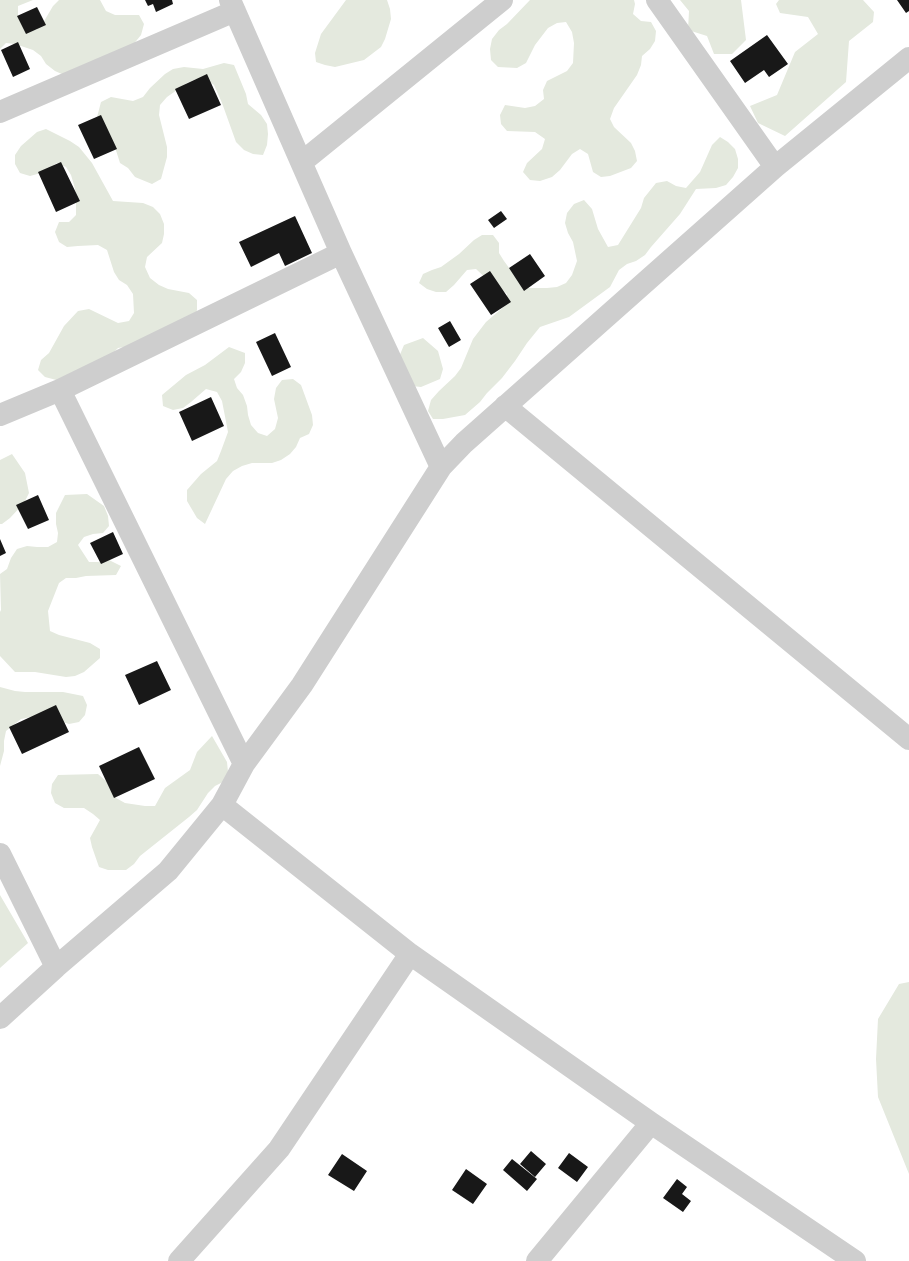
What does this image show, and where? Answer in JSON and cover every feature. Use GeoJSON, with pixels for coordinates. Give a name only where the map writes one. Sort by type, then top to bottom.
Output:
{"type":"FeatureCollection","features":[{"type":"Feature","properties":{"kind":"street"},"geometry":{"type":"LineString","coordinates":[[302,162],[502,0]]}},
{"type":"Feature","properties":{"kind":"street"},"geometry":{"type":"LineString","coordinates":[[657,0],[775,167]]}},
{"type":"Feature","properties":{"kind":"street"},"geometry":{"type":"LineString","coordinates":[[0,112],[233,5],[341,253],[441,468]]}},
{"type":"Feature","properties":{"kind":"street"},"geometry":{"type":"LineString","coordinates":[[0,1018],[56,967],[168,872],[222,805],[244,764],[302,685],[441,468],[464,443],[775,167],[909,58]]}},
{"type":"Feature","properties":{"kind":"street"},"geometry":{"type":"LineString","coordinates":[[0,415],[60,390],[341,253]]}},
{"type":"Feature","properties":{"kind":"street"},"geometry":{"type":"LineString","coordinates":[[60,390],[244,764]]}},
{"type":"Feature","properties":{"kind":"street"},"geometry":{"type":"LineString","coordinates":[[505,406],[909,739]]}},
{"type":"Feature","properties":{"kind":"street"},"geometry":{"type":"LineString","coordinates":[[222,805],[410,954],[651,1123],[855,1261]]}},
{"type":"Feature","properties":{"kind":"street"},"geometry":{"type":"LineString","coordinates":[[0,854],[56,967]]}},
{"type":"Feature","properties":{"kind":"street"},"geometry":{"type":"LineString","coordinates":[[179,1261],[279,1149],[410,954]]}},
{"type":"Feature","properties":{"kind":"street"},"geometry":{"type":"LineString","coordinates":[[537,1261],[651,1123]]}},
{"type":"Feature","properties":{"kind":"shaded area"},"geometry":{"type":"Polygon","coordinates":[[[0,0],[33,0],[18,6],[18,16],[36,30],[43,23],[53,6],[59,0],[100,0],[106,11],[115,15],[139,15],[144,24],[141,35],[128,51],[64,75],[55,71],[46,64],[41,56],[33,50],[15,44],[6,43],[0,49],[0,0]]]}},
{"type":"Feature","properties":{"kind":"shaded area"},"geometry":{"type":"Polygon","coordinates":[[[346,0],[387,0],[391,19],[385,39],[381,47],[364,60],[335,67],[316,62],[315,53],[321,34],[346,0]]]}},
{"type":"Feature","properties":{"kind":"shaded area"},"geometry":{"type":"Polygon","coordinates":[[[530,0],[634,0],[635,4],[633,14],[641,21],[651,22],[656,31],[655,41],[650,49],[642,56],[641,65],[637,75],[614,108],[610,119],[614,127],[631,143],[635,151],[637,161],[631,168],[610,176],[601,177],[593,172],[588,154],[580,149],[572,154],[560,170],[552,177],[540,181],[530,180],[523,172],[527,163],[542,149],[545,139],[535,132],[507,131],[501,124],[500,115],[505,105],[525,108],[535,106],[544,99],[543,90],[547,81],[567,71],[573,63],[574,43],[572,32],[566,22],[557,23],[548,28],[535,45],[526,63],[517,68],[498,67],[491,60],[490,49],[492,39],[499,30],[507,24],[530,0]]]}},
{"type":"Feature","properties":{"kind":"shaded area"},"geometry":{"type":"Polygon","coordinates":[[[680,0],[741,0],[746,40],[732,54],[714,54],[707,36],[688,30],[689,11],[680,0]]]}},
{"type":"Feature","properties":{"kind":"shaded area"},"geometry":{"type":"Polygon","coordinates":[[[779,0],[863,0],[874,12],[873,22],[849,41],[846,82],[785,136],[758,123],[750,106],[777,95],[795,52],[818,34],[808,17],[780,13],[776,4],[779,0]]]}},
{"type":"Feature","properties":{"kind":"shaded area"},"geometry":{"type":"Polygon","coordinates":[[[224,63],[234,65],[246,94],[248,104],[261,115],[267,124],[267,145],[263,155],[253,154],[244,150],[236,142],[214,85],[206,79],[196,79],[187,83],[167,97],[160,105],[159,115],[167,147],[167,157],[161,179],[152,184],[135,177],[128,168],[120,163],[114,144],[96,121],[101,102],[111,97],[133,101],[143,97],[165,74],[173,69],[184,67],[203,69],[224,63]]]}},
{"type":"Feature","properties":{"kind":"shaded area"},"geometry":{"type":"Polygon","coordinates":[[[46,129],[79,147],[92,163],[113,201],[143,203],[153,207],[160,214],[164,224],[162,243],[147,257],[145,267],[150,278],[159,285],[168,289],[189,293],[197,300],[197,310],[194,319],[149,343],[118,348],[112,354],[64,382],[45,377],[38,370],[41,360],[49,353],[64,326],[78,311],[89,309],[118,323],[129,321],[134,313],[133,294],[127,285],[119,280],[114,272],[107,250],[98,245],[67,247],[59,242],[55,232],[59,222],[69,222],[76,215],[76,194],[71,175],[66,167],[57,163],[41,173],[30,176],[20,173],[15,164],[15,155],[21,146],[37,132],[46,129]]]}},
{"type":"Feature","properties":{"kind":"shaded area"},"geometry":{"type":"Polygon","coordinates":[[[720,137],[735,149],[738,159],[738,168],[726,185],[716,188],[696,189],[680,214],[645,255],[619,270],[610,287],[569,317],[540,327],[502,378],[480,402],[465,415],[443,419],[433,419],[428,411],[431,400],[461,368],[473,339],[486,322],[507,304],[507,294],[491,283],[476,269],[467,270],[446,292],[436,292],[427,289],[419,283],[423,274],[441,267],[482,235],[493,235],[499,243],[499,253],[525,288],[557,287],[566,283],[572,275],[577,261],[573,242],[565,223],[567,213],[574,204],[584,200],[592,209],[598,229],[608,247],[618,245],[641,208],[644,198],[656,183],[667,181],[676,186],[686,188],[700,172],[712,145],[720,137]]]}},
{"type":"Feature","properties":{"kind":"shaded area"},"geometry":{"type":"Polygon","coordinates":[[[423,338],[438,351],[443,369],[440,379],[421,387],[412,386],[396,364],[404,345],[423,338]]]}},
{"type":"Feature","properties":{"kind":"shaded area"},"geometry":{"type":"Polygon","coordinates":[[[229,347],[245,353],[245,363],[241,372],[234,379],[237,388],[243,395],[251,425],[258,433],[267,436],[275,429],[278,418],[274,399],[276,388],[282,380],[293,379],[301,385],[312,415],[313,425],[309,434],[300,438],[296,447],[290,454],[281,460],[272,463],[252,463],[233,471],[226,479],[205,524],[197,518],[187,501],[187,490],[201,474],[217,461],[221,451],[228,432],[222,401],[217,392],[206,389],[183,408],[173,410],[163,406],[162,395],[186,375],[205,365],[229,347]]]}},
{"type":"Feature","properties":{"kind":"shaded area"},"geometry":{"type":"Polygon","coordinates":[[[12,454],[25,473],[29,493],[24,503],[10,518],[0,524],[0,460],[12,454]]]}},
{"type":"Feature","properties":{"kind":"shaded area"},"geometry":{"type":"Polygon","coordinates":[[[87,494],[104,506],[108,516],[109,526],[103,533],[84,537],[78,545],[89,562],[109,560],[121,566],[116,575],[66,578],[59,583],[48,611],[50,631],[59,635],[90,643],[100,649],[100,658],[84,672],[75,676],[66,677],[35,672],[15,672],[0,656],[0,574],[7,569],[11,558],[17,549],[27,546],[48,547],[57,542],[58,533],[56,513],[65,495],[87,494]]]}},
{"type":"Feature","properties":{"kind":"shaded area"},"geometry":{"type":"Polygon","coordinates":[[[0,687],[15,691],[63,692],[83,696],[87,705],[85,715],[79,722],[69,724],[51,718],[31,717],[21,719],[6,731],[4,751],[0,766],[0,687]]]}},
{"type":"Feature","properties":{"kind":"shaded area"},"geometry":{"type":"Polygon","coordinates":[[[212,736],[227,762],[228,772],[223,782],[215,786],[208,793],[197,810],[140,856],[134,864],[126,870],[108,870],[99,867],[90,838],[100,820],[84,808],[64,808],[55,803],[51,793],[52,784],[58,775],[98,774],[106,781],[116,798],[125,803],[155,806],[165,788],[190,770],[197,752],[212,736]]]}},
{"type":"Feature","properties":{"kind":"shaded area"},"geometry":{"type":"Polygon","coordinates":[[[0,895],[28,943],[0,968],[0,895]]]}},
{"type":"Feature","properties":{"kind":"shaded area"},"geometry":{"type":"Polygon","coordinates":[[[909,982],[909,1174],[878,1097],[876,1059],[878,1019],[899,984],[909,982]]]}},
{"type":"Feature","properties":{"kind":"building"},"geometry":{"type":"Polygon","coordinates":[[[145,0],[172,0],[173,4],[156,12],[153,4],[148,6],[145,0]]]}},
{"type":"Feature","properties":{"kind":"building"},"geometry":{"type":"Polygon","coordinates":[[[897,0],[909,0],[909,11],[906,13],[897,0]]]}},
{"type":"Feature","properties":{"kind":"building"},"geometry":{"type":"Polygon","coordinates":[[[37,7],[46,25],[26,34],[17,16],[37,7]]]}},
{"type":"Feature","properties":{"kind":"building"},"geometry":{"type":"Polygon","coordinates":[[[767,35],[788,64],[769,77],[764,70],[745,83],[730,61],[767,35]]]}},
{"type":"Feature","properties":{"kind":"building"},"geometry":{"type":"Polygon","coordinates":[[[18,42],[30,69],[13,77],[1,50],[18,42]]]}},
{"type":"Feature","properties":{"kind":"building"},"geometry":{"type":"Polygon","coordinates":[[[207,74],[221,105],[189,119],[175,89],[207,74]]]}},
{"type":"Feature","properties":{"kind":"building"},"geometry":{"type":"Polygon","coordinates":[[[101,115],[117,149],[94,159],[78,125],[101,115]]]}},
{"type":"Feature","properties":{"kind":"building"},"geometry":{"type":"Polygon","coordinates":[[[61,162],[80,201],[56,212],[38,172],[61,162]]]}},
{"type":"Feature","properties":{"kind":"building"},"geometry":{"type":"Polygon","coordinates":[[[501,211],[507,219],[494,228],[488,220],[501,211]]]}},
{"type":"Feature","properties":{"kind":"building"},"geometry":{"type":"Polygon","coordinates":[[[295,216],[312,253],[285,266],[279,253],[251,267],[239,242],[295,216]]]}},
{"type":"Feature","properties":{"kind":"building"},"geometry":{"type":"Polygon","coordinates":[[[530,254],[545,276],[524,291],[509,268],[530,254]]]}},
{"type":"Feature","properties":{"kind":"building"},"geometry":{"type":"Polygon","coordinates":[[[490,271],[511,302],[491,315],[470,284],[490,271]]]}},
{"type":"Feature","properties":{"kind":"building"},"geometry":{"type":"Polygon","coordinates":[[[450,321],[461,340],[449,347],[438,328],[450,321]]]}},
{"type":"Feature","properties":{"kind":"building"},"geometry":{"type":"Polygon","coordinates":[[[275,333],[291,367],[272,376],[256,342],[275,333]]]}},
{"type":"Feature","properties":{"kind":"building"},"geometry":{"type":"Polygon","coordinates":[[[211,397],[224,426],[192,441],[179,412],[211,397]]]}},
{"type":"Feature","properties":{"kind":"building"},"geometry":{"type":"Polygon","coordinates":[[[38,495],[49,520],[28,529],[16,505],[38,495]]]}},
{"type":"Feature","properties":{"kind":"building"},"geometry":{"type":"Polygon","coordinates":[[[113,532],[123,554],[101,564],[90,543],[113,532]]]}},
{"type":"Feature","properties":{"kind":"building"},"geometry":{"type":"Polygon","coordinates":[[[0,539],[6,553],[0,556],[0,539]]]}},
{"type":"Feature","properties":{"kind":"building"},"geometry":{"type":"Polygon","coordinates":[[[157,661],[171,690],[139,705],[125,675],[157,661]]]}},
{"type":"Feature","properties":{"kind":"building"},"geometry":{"type":"Polygon","coordinates":[[[56,705],[69,732],[22,754],[9,727],[56,705]]]}},
{"type":"Feature","properties":{"kind":"building"},"geometry":{"type":"Polygon","coordinates":[[[139,747],[155,779],[114,798],[99,766],[139,747]]]}},
{"type":"Feature","properties":{"kind":"building"},"geometry":{"type":"Polygon","coordinates":[[[531,1151],[546,1164],[535,1177],[520,1164],[531,1151]]]}},
{"type":"Feature","properties":{"kind":"building"},"geometry":{"type":"Polygon","coordinates":[[[569,1153],[588,1167],[577,1182],[558,1168],[569,1153]]]}},
{"type":"Feature","properties":{"kind":"building"},"geometry":{"type":"Polygon","coordinates":[[[342,1154],[367,1171],[354,1191],[328,1175],[342,1154]]]}},
{"type":"Feature","properties":{"kind":"building"},"geometry":{"type":"Polygon","coordinates":[[[512,1159],[537,1179],[527,1191],[503,1170],[512,1159]]]}},
{"type":"Feature","properties":{"kind":"building"},"geometry":{"type":"Polygon","coordinates":[[[466,1169],[487,1184],[473,1204],[452,1190],[466,1169]]]}},
{"type":"Feature","properties":{"kind":"building"},"geometry":{"type":"Polygon","coordinates":[[[677,1179],[687,1187],[682,1194],[691,1201],[683,1212],[663,1198],[677,1179]]]}}]}
